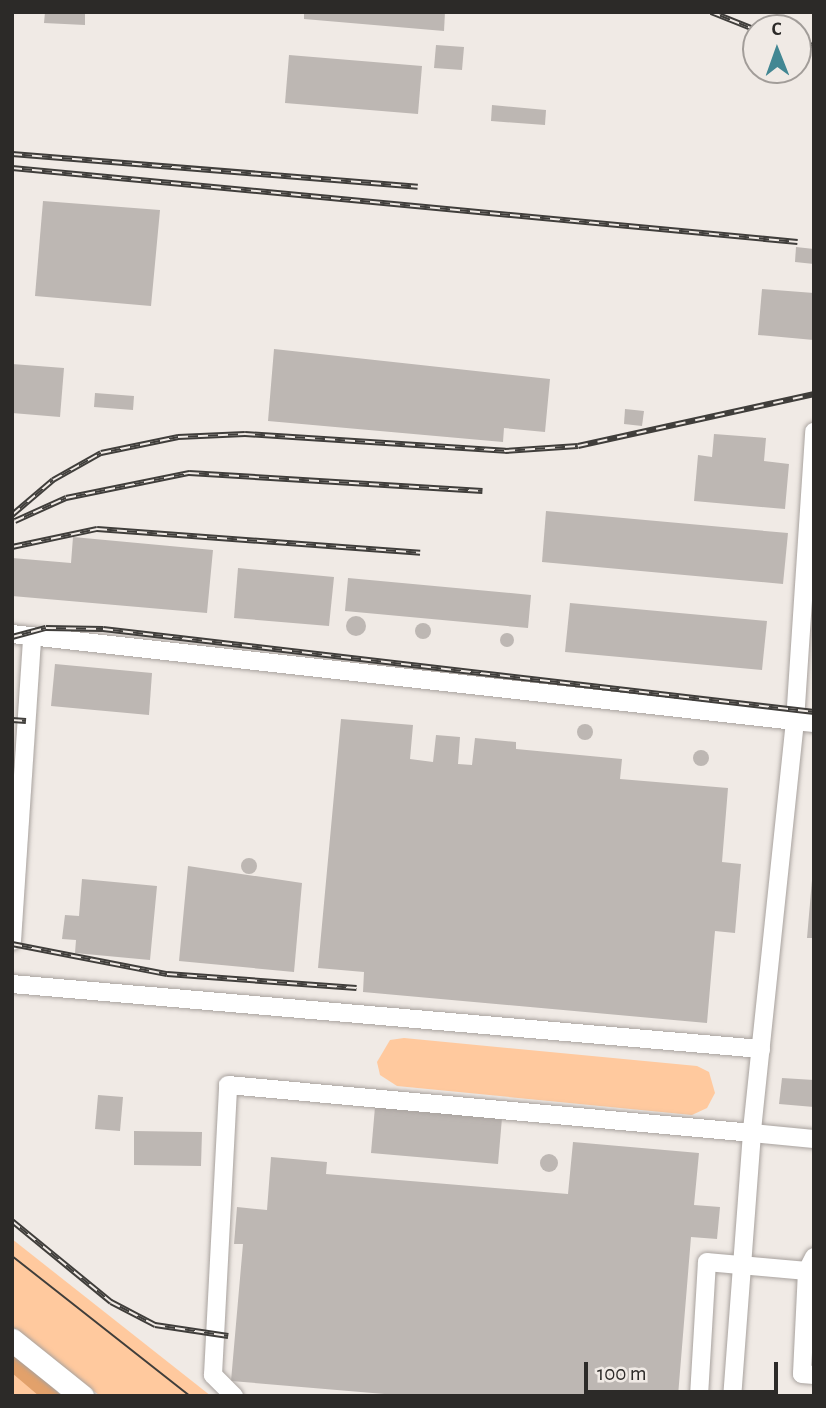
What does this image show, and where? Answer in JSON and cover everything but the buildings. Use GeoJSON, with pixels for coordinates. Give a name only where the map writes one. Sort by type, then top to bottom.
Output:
{"type":"FeatureCollection","features":[{"type":"Feature","properties":{"kind":"main road"},"geometry":{"type":"LineString","coordinates":[[12,1340],[82,1396]]}},
{"type":"Feature","properties":{"kind":"street"},"geometry":{"type":"LineString","coordinates":[[732,1396],[752,1133],[795,721],[814,432]]}},
{"type":"Feature","properties":{"kind":"street"},"geometry":{"type":"LineString","coordinates":[[12,634],[814,723]]}},
{"type":"Feature","properties":{"kind":"street"},"geometry":{"type":"LineString","coordinates":[[12,941],[32,637]]}},
{"type":"Feature","properties":{"kind":"street"},"geometry":{"type":"LineString","coordinates":[[12,984],[761,1049]]}},
{"type":"Feature","properties":{"kind":"street"},"geometry":{"type":"LineString","coordinates":[[234,1396],[214,1375],[228,1085],[814,1139]]}},
{"type":"Feature","properties":{"kind":"street"},"geometry":{"type":"LineString","coordinates":[[699,1396],[707,1262],[742,1266],[810,1264],[802,1374],[814,1375]]}},
{"type":"Feature","properties":{"kind":"shaded area"},"geometry":{"type":"Polygon","coordinates":[[[404,1038],[697,1066],[709,1072],[715,1093],[707,1108],[692,1115],[397,1086],[380,1075],[377,1062],[390,1040],[404,1038]]]}},
{"type":"Feature","properties":{"kind":"shaded area"},"geometry":{"type":"Polygon","coordinates":[[[12,1239],[211,1396],[100,1396],[12,1326],[12,1239]]]}},
{"type":"Feature","properties":{"kind":"shaded area"},"geometry":{"type":"Polygon","coordinates":[[[12,1349],[62,1396],[39,1396],[12,1373],[12,1349]]]}},
{"type":"Feature","properties":{"kind":"shaded area"},"geometry":{"type":"Polygon","coordinates":[[[12,1358],[61,1396],[12,1396],[12,1358]]]}},
{"type":"Feature","properties":{"kind":"tram line"},"geometry":{"type":"LineString","coordinates":[[12,1256],[190,1396]]}},
{"type":"Feature","properties":{"kind":"railway"},"geometry":{"type":"LineString","coordinates":[[711,12],[742,24]]}},
{"type":"Feature","properties":{"kind":"railway"},"geometry":{"type":"LineString","coordinates":[[12,154],[418,187]]}},
{"type":"Feature","properties":{"kind":"railway"},"geometry":{"type":"LineString","coordinates":[[12,168],[798,242]]}},
{"type":"Feature","properties":{"kind":"railway"},"geometry":{"type":"LineString","coordinates":[[12,515],[53,480],[101,453],[178,437],[245,434],[505,451],[578,446],[814,394]]}},
{"type":"Feature","properties":{"kind":"railway"},"geometry":{"type":"LineString","coordinates":[[15,521],[66,498],[189,473],[482,491]]}},
{"type":"Feature","properties":{"kind":"railway"},"geometry":{"type":"LineString","coordinates":[[12,547],[97,529],[420,553]]}},
{"type":"Feature","properties":{"kind":"railway"},"geometry":{"type":"LineString","coordinates":[[12,637],[46,628],[103,629],[814,712]]}},
{"type":"Feature","properties":{"kind":"railway"},"geometry":{"type":"LineString","coordinates":[[12,720],[26,721]]}},
{"type":"Feature","properties":{"kind":"railway"},"geometry":{"type":"LineString","coordinates":[[12,944],[167,974],[356,988]]}},
{"type":"Feature","properties":{"kind":"railway"},"geometry":{"type":"LineString","coordinates":[[12,1221],[111,1302],[155,1325],[228,1336]]}}]}
